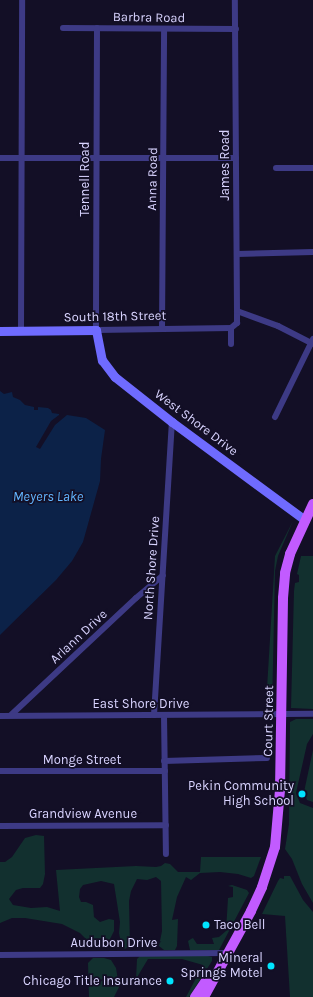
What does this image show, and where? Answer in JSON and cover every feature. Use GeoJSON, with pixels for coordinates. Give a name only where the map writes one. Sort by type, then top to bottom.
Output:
{"type":"FeatureCollection","features":[{"type":"Feature","properties":{"kind":"main road","name":"Court Street"},"geometry":{"type":"LineString","coordinates":[[204,997],[226,953],[259,895],[274,848],[279,816],[283,598],[285,573],[290,554],[309,521],[313,504]]}},
{"type":"Feature","properties":{"kind":"main road","name":"Court Street"},"geometry":{"type":"LineString","coordinates":[[195,997],[226,953]]}},
{"type":"Feature","properties":{"kind":"street"},"geometry":{"type":"LineString","coordinates":[[21,330],[22,0]]}},
{"type":"Feature","properties":{"kind":"street","name":"James Road"},"geometry":{"type":"LineString","coordinates":[[231,328],[237,323],[236,0]]}},
{"type":"Feature","properties":{"kind":"street","name":"Barbra Road"},"geometry":{"type":"LineString","coordinates":[[63,28],[236,29]]}},
{"type":"Feature","properties":{"kind":"street","name":"Tennell Road"},"geometry":{"type":"LineString","coordinates":[[96,330],[97,28]]}},
{"type":"Feature","properties":{"kind":"street","name":"Anna Road"},"geometry":{"type":"LineString","coordinates":[[162,329],[164,29]]}},
{"type":"Feature","properties":{"kind":"street"},"geometry":{"type":"LineString","coordinates":[[0,158],[236,158]]}},
{"type":"Feature","properties":{"kind":"street"},"geometry":{"type":"LineString","coordinates":[[276,168],[313,168]]}},
{"type":"Feature","properties":{"kind":"street"},"geometry":{"type":"LineString","coordinates":[[236,254],[313,252]]}},
{"type":"Feature","properties":{"kind":"street"},"geometry":{"type":"LineString","coordinates":[[237,311],[278,326],[312,342],[275,417]]}},
{"type":"Feature","properties":{"kind":"street"},"geometry":{"type":"LineString","coordinates":[[231,328],[231,344]]}},
{"type":"Feature","properties":{"kind":"street","name":"South 18th Street"},"geometry":{"type":"LineString","coordinates":[[0,331],[231,328]]}},
{"type":"Feature","properties":{"kind":"street","name":"West Shore Drive"},"geometry":{"type":"LineString","coordinates":[[96,330],[98,351],[108,370],[172,422],[309,521]]}},
{"type":"Feature","properties":{"kind":"street","name":"North Shore Drive"},"geometry":{"type":"LineString","coordinates":[[154,715],[172,422]]}},
{"type":"Feature","properties":{"kind":"street","name":"Arlann Drive"},"geometry":{"type":"LineString","coordinates":[[11,715],[136,598],[163,575]]}},
{"type":"Feature","properties":{"kind":"street","name":"East Shore Drive"},"geometry":{"type":"LineString","coordinates":[[0,716],[313,714]]}},
{"type":"Feature","properties":{"kind":"street"},"geometry":{"type":"LineString","coordinates":[[164,715],[166,854]]}},
{"type":"Feature","properties":{"kind":"street"},"geometry":{"type":"LineString","coordinates":[[164,761],[267,758]]}},
{"type":"Feature","properties":{"kind":"street","name":"Monge Street"},"geometry":{"type":"LineString","coordinates":[[0,771],[165,771]]}},
{"type":"Feature","properties":{"kind":"street","name":"Grandview Avenue"},"geometry":{"type":"LineString","coordinates":[[0,826],[166,825]]}},
{"type":"Feature","properties":{"kind":"street","name":"Audubon Drive"},"geometry":{"type":"LineString","coordinates":[[0,955],[226,953]]}},
{"type":"Feature","properties":{"kind":"green space"},"geometry":{"type":"Polygon","coordinates":[[[293,521],[278,556],[275,571],[272,709],[269,710],[266,705],[275,556],[293,521]]]}},
{"type":"Feature","properties":{"kind":"green space"},"geometry":{"type":"Polygon","coordinates":[[[301,556],[313,556],[313,709],[291,708],[294,591],[295,583],[299,582],[299,575],[297,574],[301,556]]]}},
{"type":"Feature","properties":{"kind":"green space"},"geometry":{"type":"Polygon","coordinates":[[[296,719],[313,719],[313,734],[307,744],[296,793],[300,803],[313,808],[313,903],[302,884],[292,859],[285,849],[289,824],[290,722],[296,719]]]}},
{"type":"Feature","properties":{"kind":"green space"},"geometry":{"type":"Polygon","coordinates":[[[313,750],[313,802],[307,800],[304,792],[313,750]]]}},
{"type":"Feature","properties":{"kind":"green space"},"geometry":{"type":"Polygon","coordinates":[[[36,835],[44,836],[45,874],[43,884],[40,888],[23,888],[16,890],[9,899],[13,905],[31,908],[47,907],[60,911],[56,870],[136,866],[156,867],[165,863],[170,864],[178,872],[200,872],[201,857],[261,857],[254,876],[251,878],[238,874],[220,872],[200,873],[191,880],[186,877],[177,897],[172,920],[178,919],[177,946],[175,950],[164,950],[159,946],[162,931],[161,881],[156,877],[147,880],[137,879],[131,891],[129,901],[130,946],[125,949],[122,948],[119,933],[120,922],[114,884],[101,881],[83,885],[80,889],[79,897],[81,902],[86,902],[93,905],[94,917],[100,922],[109,919],[114,920],[114,931],[110,939],[105,945],[95,948],[80,933],[62,924],[25,918],[12,918],[0,923],[0,862],[5,862],[12,857],[25,838],[36,835]]]}},
{"type":"Feature","properties":{"kind":"green space"},"geometry":{"type":"Polygon","coordinates":[[[284,876],[290,876],[303,900],[313,912],[313,997],[290,997],[285,916],[262,914],[278,881],[280,878],[284,879],[284,876]]]}},
{"type":"Feature","properties":{"kind":"green space"},"geometry":{"type":"Polygon","coordinates":[[[232,885],[247,890],[249,893],[219,950],[190,950],[188,941],[191,939],[193,938],[197,944],[214,944],[212,938],[219,937],[226,931],[228,898],[233,897],[233,887],[228,886],[232,885]]]}},
{"type":"Feature","properties":{"kind":"green space"},"geometry":{"type":"Polygon","coordinates":[[[140,956],[208,956],[212,957],[212,961],[189,997],[186,997],[203,965],[182,959],[148,959],[136,979],[137,959],[140,956]]]}},
{"type":"Feature","properties":{"kind":"green space"},"geometry":{"type":"Polygon","coordinates":[[[93,958],[104,958],[111,960],[116,968],[119,987],[114,997],[89,997],[88,963],[93,958]]]}},
{"type":"Feature","properties":{"kind":"water","name":"Meyers Lake"},"geometry":{"type":"Polygon","coordinates":[[[0,391],[4,394],[12,392],[13,397],[20,400],[25,405],[34,407],[34,410],[38,410],[38,407],[48,408],[52,413],[59,414],[51,421],[36,447],[40,449],[55,425],[67,415],[86,418],[105,430],[100,481],[83,542],[72,561],[56,580],[0,635],[0,391]]]}},
{"type":"Feature","properties":{"kind":"place","name":"Pekin Community High School"},"geometry":{"type":"Point","coordinates":[302,794]}},
{"type":"Feature","properties":{"kind":"place","name":"Taco Bell"},"geometry":{"type":"Point","coordinates":[206,925]}},
{"type":"Feature","properties":{"kind":"place","name":"Mineral Springs Motel"},"geometry":{"type":"Point","coordinates":[271,966]}},
{"type":"Feature","properties":{"kind":"place","name":"Chicago Title Insurance"},"geometry":{"type":"Point","coordinates":[170,981]}}]}
